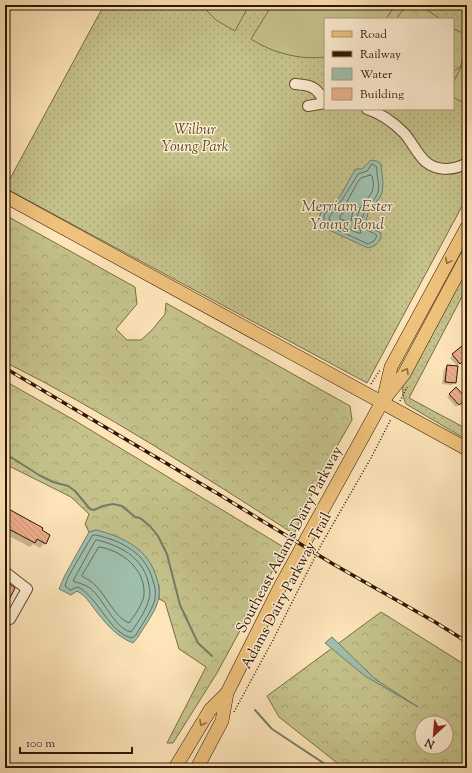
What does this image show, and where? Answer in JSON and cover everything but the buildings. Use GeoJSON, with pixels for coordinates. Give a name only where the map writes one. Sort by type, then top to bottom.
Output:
{"type":"FeatureCollection","features":[{"type":"Feature","properties":{"kind":"main road"},"geometry":{"type":"LineString","coordinates":[[5,196],[467,449]]}},
{"type":"Feature","properties":{"kind":"main road","name":"Southeast Adams Dairy Parkway"},"geometry":{"type":"LineString","coordinates":[[382,402],[391,367],[467,227]]}},
{"type":"Feature","properties":{"kind":"main road","name":"Southeast Adams Dairy Parkway"},"geometry":{"type":"LineString","coordinates":[[197,768],[222,721],[227,693],[279,589],[382,402],[404,374],[467,256]]}},
{"type":"Feature","properties":{"kind":"main road","name":"Southeast Adams Dairy Parkway"},"geometry":{"type":"LineString","coordinates":[[175,768],[210,710],[227,693]]}},
{"type":"Feature","properties":{"kind":"lane"},"geometry":{"type":"LineString","coordinates":[[295,84],[307,85],[314,88],[324,100]]}},
{"type":"Feature","properties":{"kind":"lane"},"geometry":{"type":"LineString","coordinates":[[308,106],[324,101]]}},
{"type":"Feature","properties":{"kind":"lane"},"geometry":{"type":"LineString","coordinates":[[369,110],[387,119],[403,132],[426,162],[434,167],[454,169],[467,163]]}},
{"type":"Feature","properties":{"kind":"lane"},"geometry":{"type":"LineString","coordinates":[[5,572],[27,589],[10,620]]}},
{"type":"Feature","properties":{"kind":"path","name":"Adams Dairy Parkway Trail"},"geometry":{"type":"LineString","coordinates":[[233,714],[273,640],[321,545],[371,458],[389,423]]}},
{"type":"Feature","properties":{"kind":"green space","name":"Wilbur Young Park"},"geometry":{"type":"Polygon","coordinates":[[[104,5],[467,5],[467,197],[367,383],[5,188],[104,5]]]}},
{"type":"Feature","properties":{"kind":"green space"},"geometry":{"type":"Polygon","coordinates":[[[201,5],[249,5],[235,31],[216,20],[201,5]]]}},
{"type":"Feature","properties":{"kind":"green space"},"geometry":{"type":"Polygon","coordinates":[[[272,5],[395,5],[387,18],[324,18],[324,57],[315,58],[296,56],[277,52],[251,39],[272,5]]]}},
{"type":"Feature","properties":{"kind":"green space"},"geometry":{"type":"Polygon","coordinates":[[[407,5],[413,5],[422,7],[440,18],[397,18],[407,5]]]}},
{"type":"Feature","properties":{"kind":"green space"},"geometry":{"type":"Polygon","coordinates":[[[454,29],[463,34],[467,40],[461,66],[454,71],[454,29]]]}},
{"type":"Feature","properties":{"kind":"green space"},"geometry":{"type":"Polygon","coordinates":[[[461,67],[467,70],[467,105],[454,98],[454,81],[461,67]]]}},
{"type":"Feature","properties":{"kind":"green space"},"geometry":{"type":"Polygon","coordinates":[[[5,215],[135,287],[137,304],[116,329],[127,340],[141,340],[152,330],[165,314],[166,303],[350,406],[352,420],[321,474],[294,534],[188,466],[116,423],[5,362],[5,215]]]}},
{"type":"Feature","properties":{"kind":"green space"},"geometry":{"type":"Polygon","coordinates":[[[467,264],[467,287],[409,398],[467,429],[467,440],[406,404],[403,397],[403,385],[467,264]]]}},
{"type":"Feature","properties":{"kind":"green space"},"geometry":{"type":"Polygon","coordinates":[[[5,381],[74,420],[285,548],[217,673],[173,743],[167,743],[206,667],[179,649],[165,602],[159,599],[159,585],[96,530],[89,532],[85,524],[89,514],[71,497],[5,464],[5,381]]]}},
{"type":"Feature","properties":{"kind":"green space"},"geometry":{"type":"Polygon","coordinates":[[[381,612],[467,666],[467,768],[346,768],[341,766],[279,717],[267,696],[381,612]]]}},
{"type":"Feature","properties":{"kind":"water","name":"Merriam Ester Young Pond"},"geometry":{"type":"Polygon","coordinates":[[[371,160],[377,161],[381,164],[383,184],[382,193],[368,213],[366,221],[369,227],[381,233],[381,238],[374,246],[368,248],[327,229],[320,224],[320,218],[323,210],[340,196],[356,169],[362,169],[371,160]]]}},
{"type":"Feature","properties":{"kind":"water"},"geometry":{"type":"Polygon","coordinates":[[[96,530],[116,536],[142,552],[153,569],[157,579],[159,598],[157,604],[139,636],[133,643],[112,630],[83,595],[77,591],[71,595],[59,589],[65,575],[89,532],[96,530]]]}},
{"type":"Feature","properties":{"kind":"water"},"geometry":{"type":"Polygon","coordinates":[[[332,637],[375,679],[418,707],[365,676],[325,643],[332,637]]]}},
{"type":"Feature","properties":{"kind":"waterway"},"geometry":{"type":"LineString","coordinates":[[5,455],[53,482],[68,486],[75,491],[90,509],[94,510],[113,504],[122,506],[135,517],[140,518],[150,526],[158,536],[167,554],[180,605],[198,643],[212,656]]}},
{"type":"Feature","properties":{"kind":"waterway"},"geometry":{"type":"LineString","coordinates":[[255,710],[272,729],[331,768]]}},
{"type":"Feature","properties":{"kind":"railway"},"geometry":{"type":"LineString","coordinates":[[5,368],[220,495],[333,564],[467,642]]}}]}
